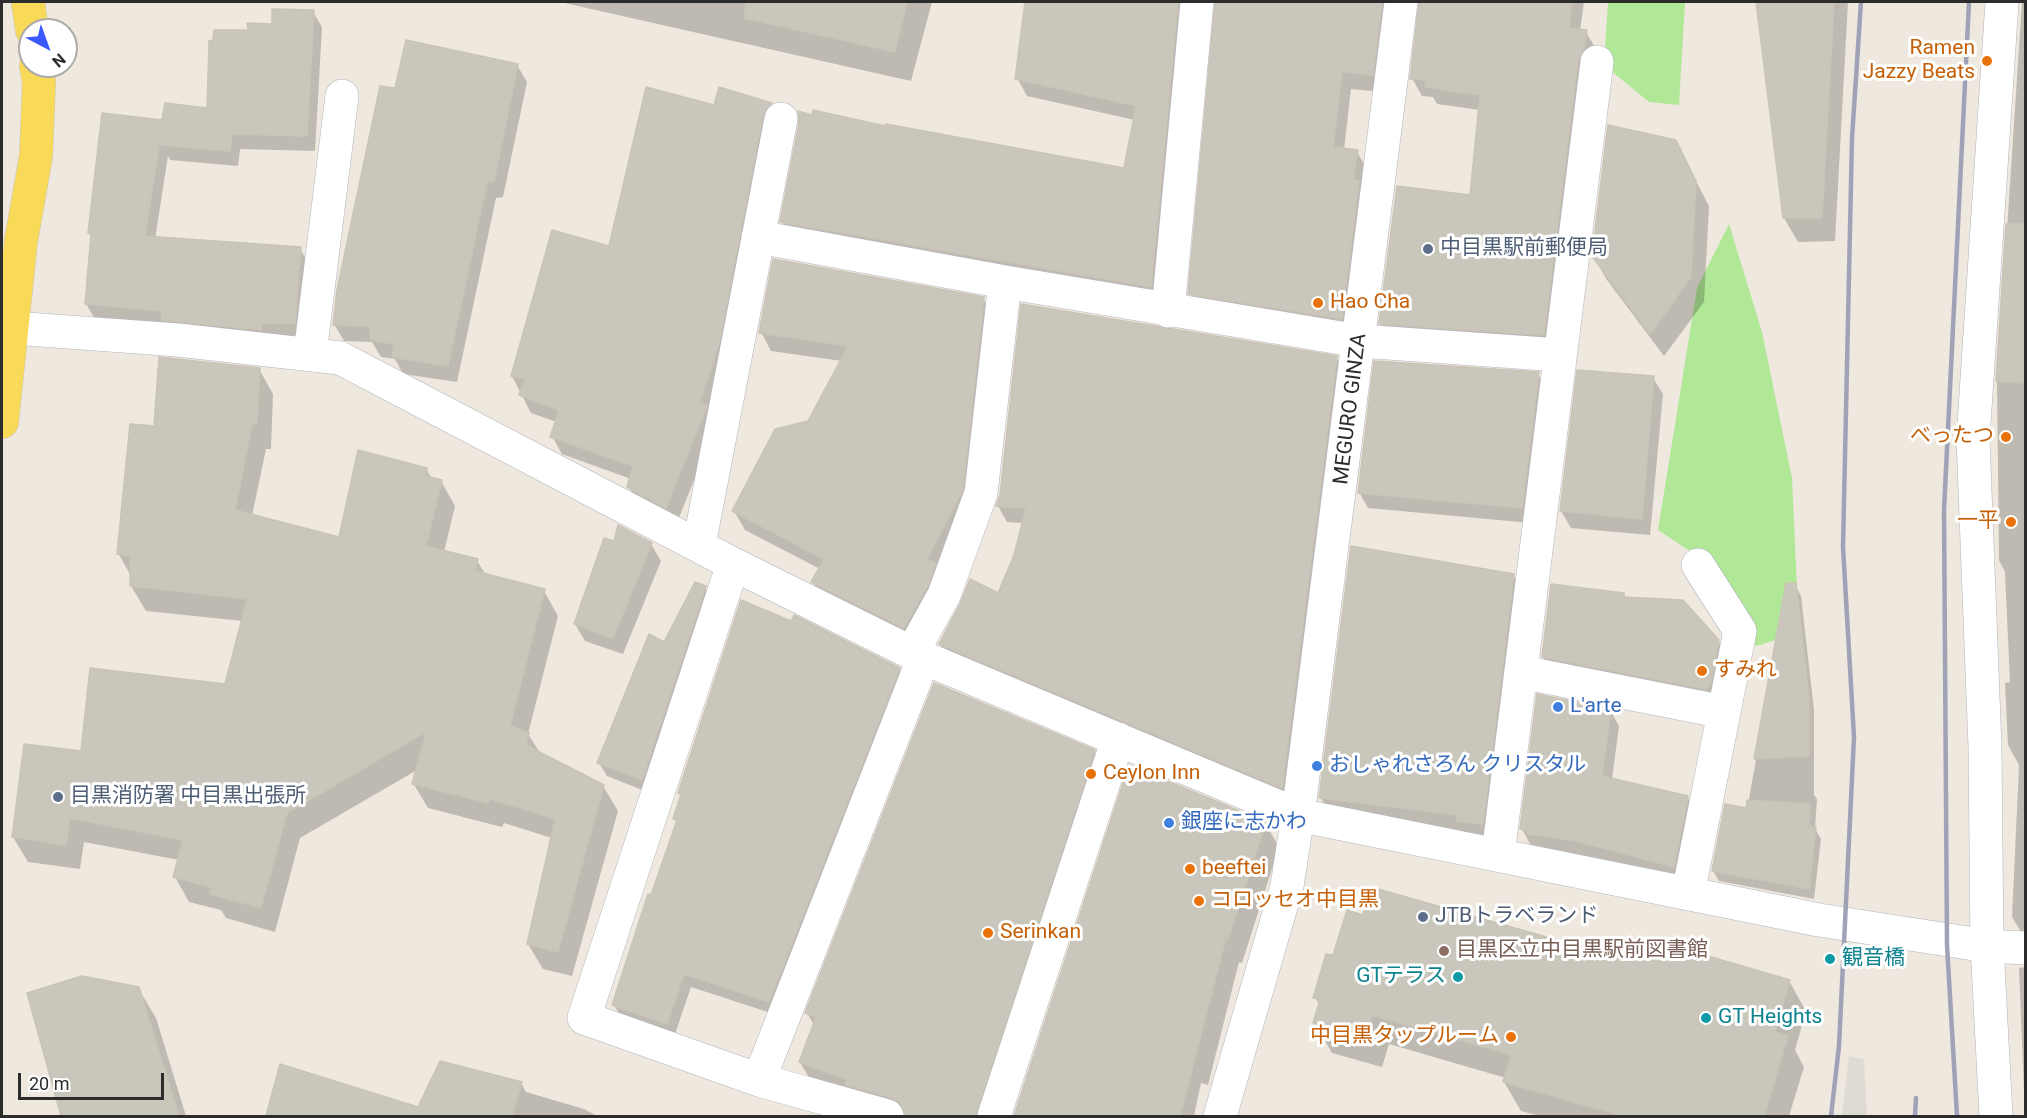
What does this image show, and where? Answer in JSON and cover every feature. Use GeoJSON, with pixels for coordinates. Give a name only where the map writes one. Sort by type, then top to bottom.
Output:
{"type":"FeatureCollection","features":[{"type":"Feature","properties":{"kind":"main road"},"geometry":{"type":"LineString","coordinates":[[28,2],[30,18]]}},
{"type":"Feature","properties":{"kind":"main road"},"geometry":{"type":"LineString","coordinates":[[2,422],[13,328],[11,239],[36,156],[38,78]]}},
{"type":"Feature","properties":{"kind":"street"},"geometry":{"type":"LineString","coordinates":[[1168,311],[1197,2]]}},
{"type":"Feature","properties":{"kind":"street","name":"MEGURO GINZA"},"geometry":{"type":"LineString","coordinates":[[1220,1116],[1287,886],[1298,815],[1401,2]]}},
{"type":"Feature","properties":{"kind":"street"},"geometry":{"type":"LineString","coordinates":[[1996,1116],[1987,946],[1985,747],[1973,439],[2002,2]]}},
{"type":"Feature","properties":{"kind":"street"},"geometry":{"type":"LineString","coordinates":[[1498,855],[1597,63]]}},
{"type":"Feature","properties":{"kind":"street"},"geometry":{"type":"LineString","coordinates":[[310,354],[342,96]]}},
{"type":"Feature","properties":{"kind":"street"},"geometry":{"type":"LineString","coordinates":[[699,545],[781,119]]}},
{"type":"Feature","properties":{"kind":"street"},"geometry":{"type":"LineString","coordinates":[[758,237],[1168,311],[1359,341],[1560,355]]}},
{"type":"Feature","properties":{"kind":"street"},"geometry":{"type":"LineString","coordinates":[[759,1080],[981,493],[1005,282]]}},
{"type":"Feature","properties":{"kind":"street"},"geometry":{"type":"LineString","coordinates":[[13,328],[178,340],[340,358],[733,564],[918,655],[1298,815],[1819,920],[1987,946],[2025,948]]}},
{"type":"Feature","properties":{"kind":"street"},"geometry":{"type":"LineString","coordinates":[[733,564],[584,1018],[759,1080],[887,1116]]}},
{"type":"Feature","properties":{"kind":"street"},"geometry":{"type":"LineString","coordinates":[[1688,894],[1740,631],[1698,565]]}},
{"type":"Feature","properties":{"kind":"street"},"geometry":{"type":"LineString","coordinates":[[1521,672],[1724,712]]}},
{"type":"Feature","properties":{"kind":"street"},"geometry":{"type":"LineString","coordinates":[[994,1116],[1118,739]]}},
{"type":"Feature","properties":{"kind":"green space"},"geometry":{"type":"Polygon","coordinates":[[[1608,2],[1685,2],[1679,105],[1649,102],[1604,65],[1608,2]]]}},
{"type":"Feature","properties":{"kind":"green space"},"geometry":{"type":"Polygon","coordinates":[[[1729,224],[1762,332],[1792,478],[1799,633],[1756,646],[1702,559],[1658,530],[1697,288],[1729,224]]]}},
{"type":"Feature","properties":{"kind":"shaded area"},"geometry":{"type":"Polygon","coordinates":[[[1849,1056],[1864,1059],[1867,1116],[1842,1116],[1849,1056]]]}},
{"type":"Feature","properties":{"kind":"building"},"geometry":{"type":"Polygon","coordinates":[[[746,2],[907,2],[895,52],[744,18],[746,2]]]}},
{"type":"Feature","properties":{"kind":"building"},"geometry":{"type":"Polygon","coordinates":[[[1025,2],[1178,2],[1151,287],[780,222],[799,123],[798,111],[812,115],[813,110],[885,126],[886,124],[1124,168],[1136,106],[1015,79],[1025,2]]]}},
{"type":"Feature","properties":{"kind":"building"},"geometry":{"type":"Polygon","coordinates":[[[1215,2],[1382,2],[1373,75],[1342,72],[1333,147],[1358,150],[1353,180],[1359,181],[1342,319],[1188,294],[1215,2]]]}},
{"type":"Feature","properties":{"kind":"building"},"geometry":{"type":"Polygon","coordinates":[[[1419,2],[1572,2],[1569,28],[1587,30],[1584,49],[1578,60],[1544,335],[1379,324],[1397,186],[1470,195],[1480,95],[1425,87],[1426,80],[1410,79],[1419,2]]]}},
{"type":"Feature","properties":{"kind":"building"},"geometry":{"type":"Polygon","coordinates":[[[1756,2],[1834,2],[1822,218],[1783,218],[1756,2]]]}},
{"type":"Feature","properties":{"kind":"building"},"geometry":{"type":"Polygon","coordinates":[[[272,9],[314,10],[307,136],[232,134],[230,151],[159,145],[145,236],[301,247],[295,324],[262,323],[261,330],[161,320],[162,311],[85,304],[91,234],[88,233],[102,113],[162,120],[165,103],[207,108],[209,41],[213,40],[214,30],[248,30],[247,23],[272,24],[272,9]]]}},
{"type":"Feature","properties":{"kind":"building"},"geometry":{"type":"Polygon","coordinates":[[[406,40],[518,64],[494,181],[487,182],[448,366],[392,357],[394,344],[370,340],[370,326],[333,325],[337,290],[380,86],[395,88],[406,40]]]}},
{"type":"Feature","properties":{"kind":"building"},"geometry":{"type":"Polygon","coordinates":[[[646,87],[714,105],[719,87],[772,103],[763,115],[720,339],[700,402],[707,405],[706,409],[666,508],[627,487],[633,466],[550,437],[559,410],[519,395],[525,379],[511,376],[552,230],[609,246],[646,87]]]}},
{"type":"Feature","properties":{"kind":"building"},"geometry":{"type":"Polygon","coordinates":[[[1608,125],[1676,140],[1696,181],[1691,277],[1650,334],[1592,256],[1608,125]]]}},
{"type":"Feature","properties":{"kind":"building"},"geometry":{"type":"Polygon","coordinates":[[[2006,224],[2025,224],[2025,383],[1996,381],[2006,224]]]}},
{"type":"Feature","properties":{"kind":"building"},"geometry":{"type":"Polygon","coordinates":[[[773,259],[984,297],[963,489],[927,559],[936,563],[927,587],[904,628],[811,582],[824,559],[732,511],[775,429],[808,421],[848,346],[759,333],[773,259]]]}},
{"type":"Feature","properties":{"kind":"building"},"geometry":{"type":"Polygon","coordinates":[[[1021,304],[1337,356],[1282,788],[939,644],[970,579],[998,593],[1014,555],[1026,508],[996,506],[1000,495],[1021,304]]]}},
{"type":"Feature","properties":{"kind":"building"},"geometry":{"type":"Polygon","coordinates":[[[159,357],[260,368],[257,424],[252,424],[235,510],[339,537],[358,450],[427,468],[426,476],[442,480],[426,546],[478,559],[475,571],[545,589],[510,726],[529,733],[526,745],[604,785],[558,952],[527,944],[555,819],[490,799],[488,803],[412,784],[426,732],[287,813],[261,908],[210,894],[211,887],[173,877],[183,840],[70,818],[66,845],[12,837],[24,744],[81,751],[90,668],[225,684],[247,599],[130,586],[130,556],[117,554],[130,424],[154,426],[159,357]]]}},
{"type":"Feature","properties":{"kind":"building"},"geometry":{"type":"Polygon","coordinates":[[[1374,361],[1539,372],[1522,508],[1358,493],[1374,361]]]}},
{"type":"Feature","properties":{"kind":"building"},"geometry":{"type":"Polygon","coordinates":[[[1577,370],[1654,376],[1642,519],[1560,511],[1577,370]]]}},
{"type":"Feature","properties":{"kind":"building"},"geometry":{"type":"Polygon","coordinates":[[[618,525],[652,543],[613,638],[574,624],[604,538],[614,541],[618,525]]]}},
{"type":"Feature","properties":{"kind":"building"},"geometry":{"type":"Polygon","coordinates":[[[1351,546],[1514,574],[1483,824],[1456,821],[1457,815],[1319,798],[1351,546]]]}},
{"type":"Feature","properties":{"kind":"building"},"geometry":{"type":"Polygon","coordinates":[[[695,582],[706,586],[642,780],[597,763],[649,634],[664,642],[695,582]]]}},
{"type":"Feature","properties":{"kind":"building"},"geometry":{"type":"Polygon","coordinates":[[[1786,583],[1796,583],[1809,698],[1809,756],[1754,759],[1786,583]]]}},
{"type":"Feature","properties":{"kind":"building"},"geometry":{"type":"Polygon","coordinates":[[[1551,584],[1624,593],[1624,597],[1683,600],[1719,640],[1710,686],[1705,689],[1542,657],[1551,584]]]}},
{"type":"Feature","properties":{"kind":"building"},"geometry":{"type":"Polygon","coordinates":[[[741,600],[791,621],[794,615],[900,668],[769,1002],[684,974],[667,1024],[612,1005],[648,894],[651,895],[677,820],[673,819],[681,794],[678,793],[741,600]]]}},
{"type":"Feature","properties":{"kind":"building"},"geometry":{"type":"Polygon","coordinates":[[[934,683],[1095,750],[976,1116],[905,1116],[901,1103],[893,1098],[845,1085],[847,1080],[799,1062],[816,1017],[805,1013],[934,683]]]}},
{"type":"Feature","properties":{"kind":"building"},"geometry":{"type":"Polygon","coordinates":[[[1537,694],[1611,709],[1602,776],[1688,796],[1674,867],[1576,841],[1527,834],[1527,830],[1520,829],[1537,694]]]}},
{"type":"Feature","properties":{"kind":"building"},"geometry":{"type":"Polygon","coordinates":[[[1129,765],[1266,822],[1228,939],[1226,938],[1180,1116],[1014,1116],[1129,765]]]}},
{"type":"Feature","properties":{"kind":"building"},"geometry":{"type":"Polygon","coordinates":[[[1747,800],[1810,804],[1809,825],[1816,827],[1809,889],[1712,871],[1725,804],[1746,808],[1747,800]]]}},
{"type":"Feature","properties":{"kind":"building"},"geometry":{"type":"Polygon","coordinates":[[[1371,887],[1634,962],[1636,947],[1656,953],[1660,942],[1790,980],[1775,1032],[1788,1036],[1764,1116],[1623,1116],[1503,1082],[1511,1055],[1372,1015],[1366,1038],[1313,1023],[1320,999],[1313,998],[1326,954],[1333,955],[1347,910],[1363,915],[1371,887]]]}},
{"type":"Feature","properties":{"kind":"building"},"geometry":{"type":"Polygon","coordinates":[[[82,976],[139,987],[179,1116],[61,1116],[27,993],[82,976]]]}},
{"type":"Feature","properties":{"kind":"building"},"geometry":{"type":"Polygon","coordinates":[[[440,1061],[522,1082],[512,1116],[266,1116],[280,1064],[418,1107],[440,1061]]]}},
{"type":"Feature","properties":{"kind":"railway"},"geometry":{"type":"LineString","coordinates":[[1831,1116],[1839,1046],[1854,737],[1843,547],[1852,138],[1861,2]]}},
{"type":"Feature","properties":{"kind":"railway"},"geometry":{"type":"LineString","coordinates":[[1957,1116],[1947,945],[1944,510],[1969,2]]}},
{"type":"Feature","properties":{"kind":"railway"},"geometry":{"type":"LineString","coordinates":[[1915,1116],[1916,1098]]}},
{"type":"Feature","properties":{"kind":"place","name":"Ramen Jazzy Beats"},"geometry":{"type":"Point","coordinates":[1987,61]}},
{"type":"Feature","properties":{"kind":"place","name":"中目黒駅前郵便局"},"geometry":{"type":"Point","coordinates":[1428,249]}},
{"type":"Feature","properties":{"kind":"place","name":"Hao Cha"},"geometry":{"type":"Point","coordinates":[1318,303]}},
{"type":"Feature","properties":{"kind":"place","name":"べったつ"},"geometry":{"type":"Point","coordinates":[2006,437]}},
{"type":"Feature","properties":{"kind":"place","name":"一平"},"geometry":{"type":"Point","coordinates":[2011,522]}},
{"type":"Feature","properties":{"kind":"place","name":"すみれ"},"geometry":{"type":"Point","coordinates":[1702,671]}},
{"type":"Feature","properties":{"kind":"place","name":"L'arte"},"geometry":{"type":"Point","coordinates":[1558,707]}},
{"type":"Feature","properties":{"kind":"place","name":"おしゃれさろん クリスタル"},"geometry":{"type":"Point","coordinates":[1317,766]}},
{"type":"Feature","properties":{"kind":"place","name":"Ceylon Inn"},"geometry":{"type":"Point","coordinates":[1091,774]}},
{"type":"Feature","properties":{"kind":"place","name":"目黒消防署 中目黒出張所"},"geometry":{"type":"Point","coordinates":[58,797]}},
{"type":"Feature","properties":{"kind":"place","name":"銀座に志かわ"},"geometry":{"type":"Point","coordinates":[1169,823]}},
{"type":"Feature","properties":{"kind":"place","name":"beeftei"},"geometry":{"type":"Point","coordinates":[1190,869]}},
{"type":"Feature","properties":{"kind":"place","name":"コロッセオ中目黒"},"geometry":{"type":"Point","coordinates":[1199,901]}},
{"type":"Feature","properties":{"kind":"place","name":"JTBトラベランド"},"geometry":{"type":"Point","coordinates":[1423,917]}},
{"type":"Feature","properties":{"kind":"place","name":"Serinkan"},"geometry":{"type":"Point","coordinates":[988,933]}},
{"type":"Feature","properties":{"kind":"place","name":"目黒区立中目黒駅前図書館"},"geometry":{"type":"Point","coordinates":[1444,951]}},
{"type":"Feature","properties":{"kind":"place","name":"観音橋"},"geometry":{"type":"Point","coordinates":[1830,959]}},
{"type":"Feature","properties":{"kind":"place","name":"GTテラス"},"geometry":{"type":"Point","coordinates":[1458,977]}},
{"type":"Feature","properties":{"kind":"place","name":"GT Heights"},"geometry":{"type":"Point","coordinates":[1706,1018]}},
{"type":"Feature","properties":{"kind":"place","name":"中目黒タップルーム"},"geometry":{"type":"Point","coordinates":[1511,1037]}}]}
